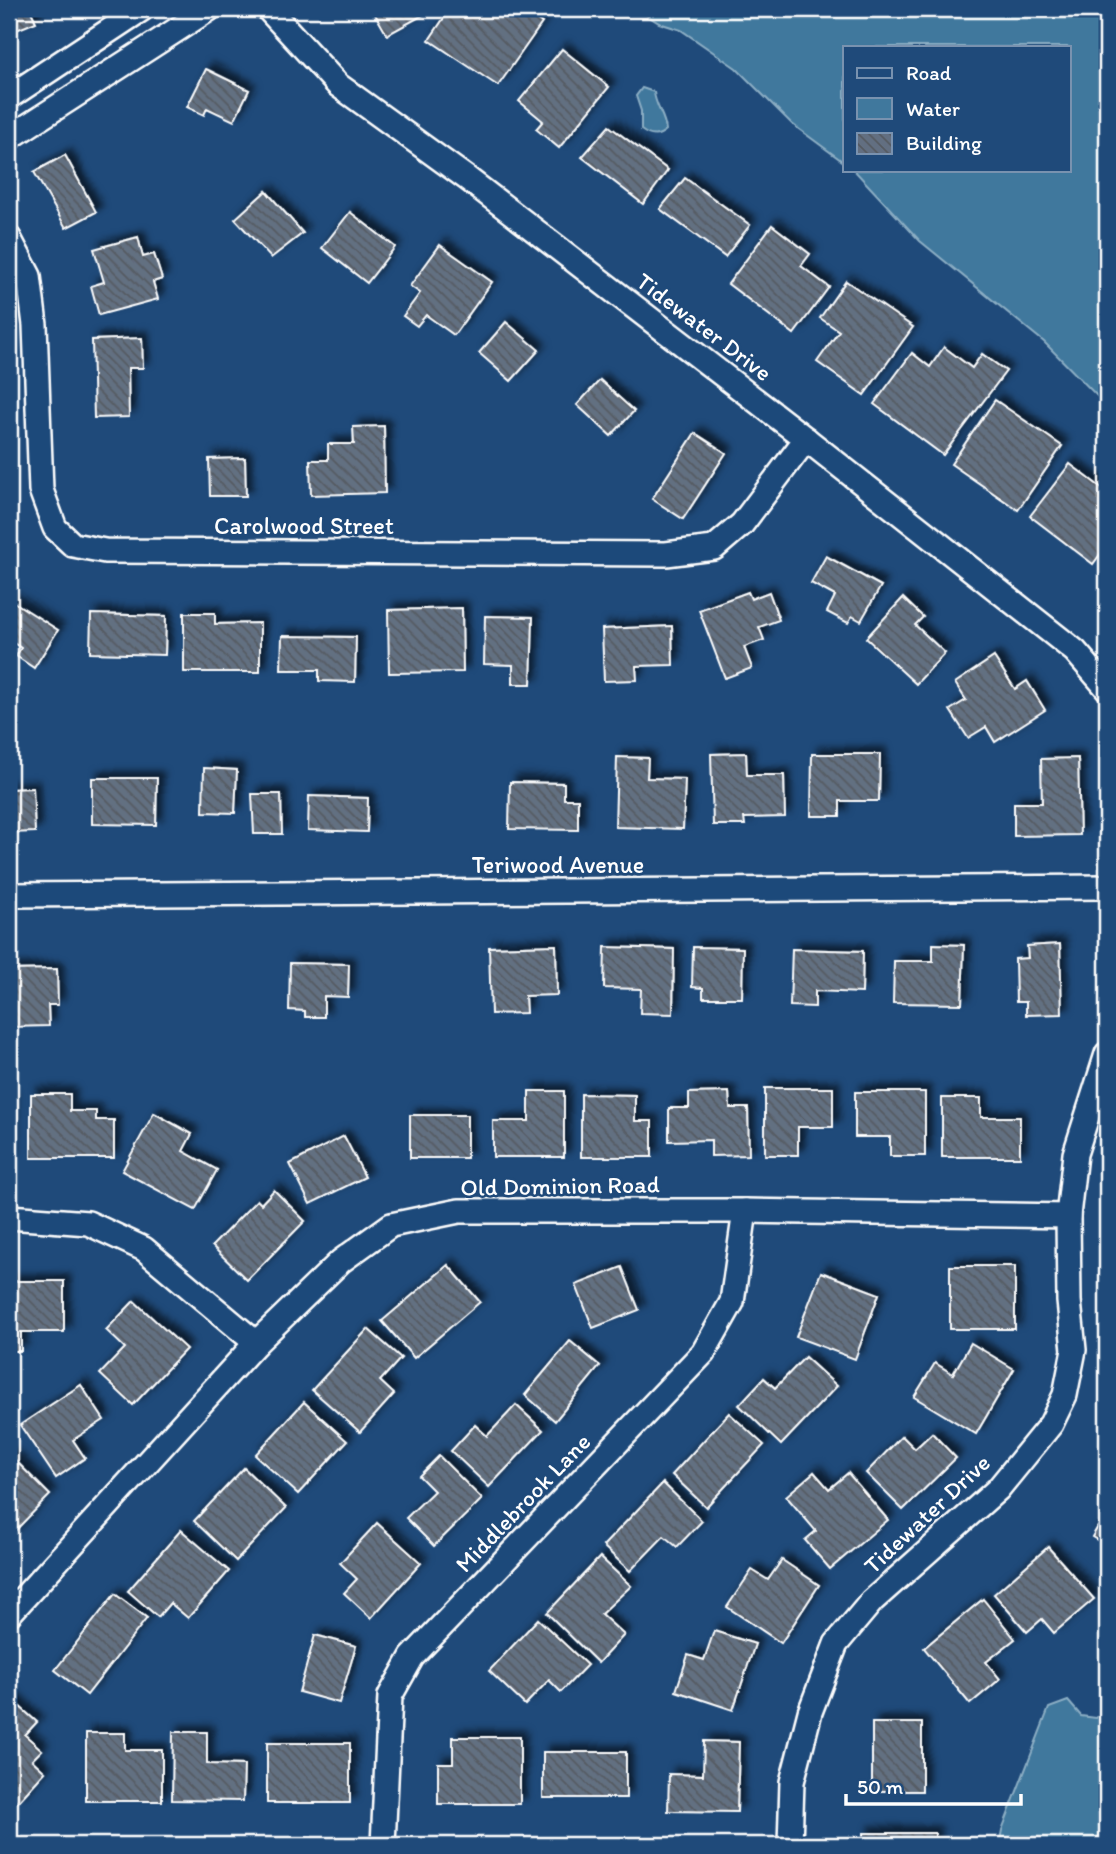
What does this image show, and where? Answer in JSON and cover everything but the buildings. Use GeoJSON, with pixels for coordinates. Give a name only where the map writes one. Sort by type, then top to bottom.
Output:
{"type":"FeatureCollection","features":[{"type":"Feature","properties":{"kind":"street"},"geometry":{"type":"LineString","coordinates":[[9,97],[142,9]]}},
{"type":"Feature","properties":{"kind":"street"},"geometry":{"type":"LineString","coordinates":[[9,138],[209,9]]}},
{"type":"Feature","properties":{"kind":"street","name":"Tidewater Drive"},"geometry":{"type":"LineString","coordinates":[[268,9],[338,85],[468,179],[806,439],[1075,651],[1107,688]]}},
{"type":"Feature","properties":{"kind":"street","name":"Carolwood Street"},"geometry":{"type":"LineString","coordinates":[[9,239],[29,276],[35,326],[40,490],[55,528],[73,545],[105,551],[653,554],[714,548],[742,524],[806,439]]}},
{"type":"Feature","properties":{"kind":"street","name":"Teriwood Avenue"},"geometry":{"type":"LineString","coordinates":[[9,895],[1107,887]]}},
{"type":"Feature","properties":{"kind":"street","name":"Tidewater Drive"},"geometry":{"type":"LineString","coordinates":[[790,1845],[792,1782],[810,1712],[836,1644],[872,1601],[998,1489],[1051,1424],[1065,1395],[1074,1350],[1069,1301],[1068,1216],[1075,1154],[1107,1054]]}},
{"type":"Feature","properties":{"kind":"street","name":"Old Dominion Road"},"geometry":{"type":"LineString","coordinates":[[9,1614],[256,1343],[341,1261],[391,1225],[459,1211],[745,1211],[1068,1216]]}},
{"type":"Feature","properties":{"kind":"street","name":"Middlebrook Lane"},"geometry":{"type":"LineString","coordinates":[[383,1845],[390,1696],[406,1667],[412,1657],[703,1353],[732,1302],[745,1211]]}},
{"type":"Feature","properties":{"kind":"street"},"geometry":{"type":"LineString","coordinates":[[9,1217],[88,1223],[144,1249],[256,1343]]}},
{"type":"Feature","properties":{"kind":"water"},"geometry":{"type":"Polygon","coordinates":[[[637,9],[1107,9],[1107,406],[1044,342],[920,241],[856,172],[1070,172],[1070,46],[843,46],[843,162],[792,124],[736,68],[681,30],[659,23],[637,9]]]}},
{"type":"Feature","properties":{"kind":"water"},"geometry":{"type":"Polygon","coordinates":[[[642,88],[654,92],[666,130],[660,134],[651,135],[641,130],[641,111],[636,96],[642,88]]]}},
{"type":"Feature","properties":{"kind":"water"},"geometry":{"type":"Polygon","coordinates":[[[1068,1701],[1081,1716],[1096,1718],[1107,1710],[1107,1845],[999,1845],[1002,1830],[1049,1708],[1068,1701]]]}}]}
